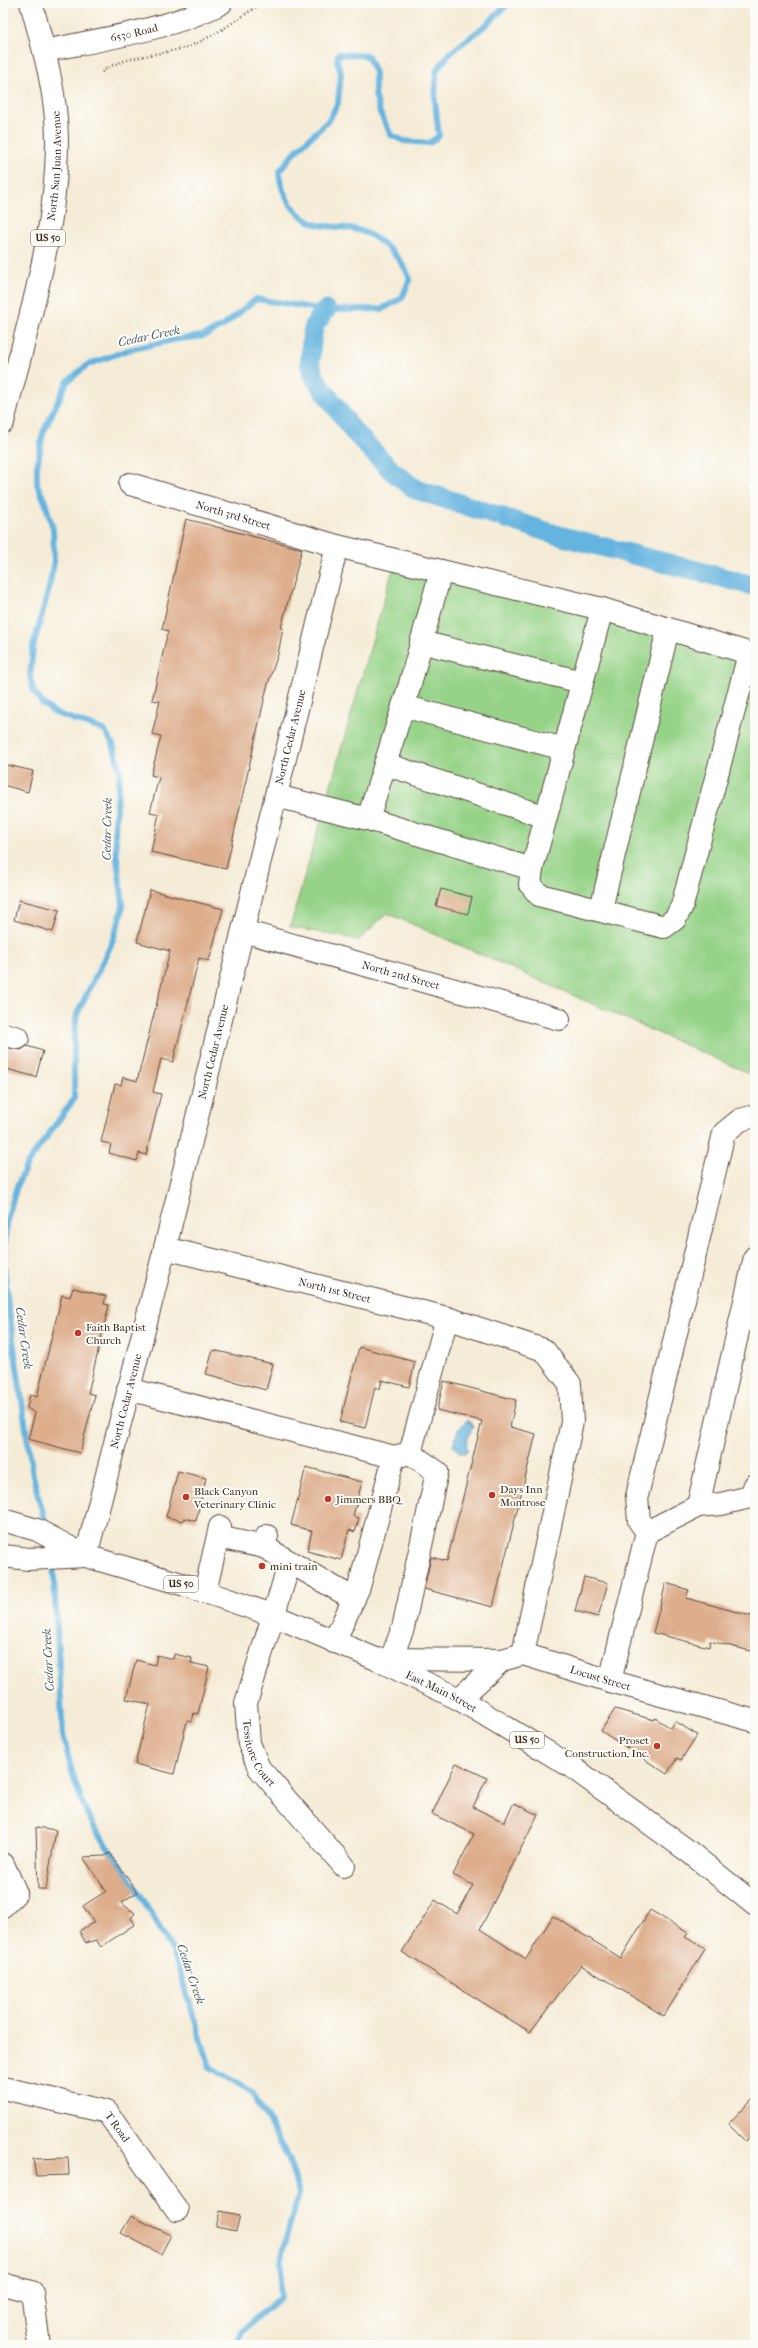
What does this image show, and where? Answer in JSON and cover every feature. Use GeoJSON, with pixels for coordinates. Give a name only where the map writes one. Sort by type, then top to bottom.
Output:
{"type":"FeatureCollection","features":[{"type":"Feature","properties":{"kind":"main road","name":"North San Juan Avenue"},"geometry":{"type":"LineString","coordinates":[[3,422],[45,251],[53,212],[57,138],[53,102],[44,51],[31,3]]}},
{"type":"Feature","properties":{"kind":"main road","name":"6530 Road"},"geometry":{"type":"LineString","coordinates":[[44,51],[144,29],[188,17],[221,3]]}},
{"type":"Feature","properties":{"kind":"main road","name":"North 3rd Street"},"geometry":{"type":"LineString","coordinates":[[130,484],[337,546],[602,610],[752,654]]}},
{"type":"Feature","properties":{"kind":"main road","name":"North Cedar Avenue"},"geometry":{"type":"LineString","coordinates":[[86,1556],[165,1248],[337,546]]}},
{"type":"Feature","properties":{"kind":"main road"},"geometry":{"type":"LineString","coordinates":[[368,819],[403,706],[441,571]]}},
{"type":"Feature","properties":{"kind":"main road"},"geometry":{"type":"LineString","coordinates":[[602,610],[532,868],[530,884],[540,895],[602,909],[664,927],[675,919],[682,906],[752,654]]}},
{"type":"Feature","properties":{"kind":"main road"},"geometry":{"type":"LineString","coordinates":[[602,909],[668,630]]}},
{"type":"Feature","properties":{"kind":"main road"},"geometry":{"type":"LineString","coordinates":[[421,642],[582,682]]}},
{"type":"Feature","properties":{"kind":"main road"},"geometry":{"type":"LineString","coordinates":[[403,706],[564,749]]}},
{"type":"Feature","properties":{"kind":"main road"},"geometry":{"type":"LineString","coordinates":[[385,764],[546,817]]}},
{"type":"Feature","properties":{"kind":"main road"},"geometry":{"type":"LineString","coordinates":[[276,796],[368,819],[532,868]]}},
{"type":"Feature","properties":{"kind":"main road","name":"North 2nd Street"},"geometry":{"type":"LineString","coordinates":[[243,932],[559,1019]]}},
{"type":"Feature","properties":{"kind":"main road"},"geometry":{"type":"LineString","coordinates":[[647,1532],[639,1521],[636,1496],[724,1133],[740,1120],[755,1116]]}},
{"type":"Feature","properties":{"kind":"main road","name":"North 1st Street"},"geometry":{"type":"LineString","coordinates":[[165,1248],[447,1318],[544,1350],[570,1384],[572,1422],[523,1654]]}},
{"type":"Feature","properties":{"kind":"main road"},"geometry":{"type":"LineString","coordinates":[[698,1506],[755,1257]]}},
{"type":"Feature","properties":{"kind":"main road"},"geometry":{"type":"LineString","coordinates":[[334,1642],[359,1587],[447,1318]]}},
{"type":"Feature","properties":{"kind":"main road"},"geometry":{"type":"LineString","coordinates":[[128,1389],[287,1438],[402,1455],[437,1472],[403,1628],[383,1659]]}},
{"type":"Feature","properties":{"kind":"main road"},"geometry":{"type":"LineString","coordinates":[[610,1681],[647,1532],[698,1506],[721,1504],[750,1497],[755,1485]]}},
{"type":"Feature","properties":{"kind":"main road","name":"East Main Street"},"geometry":{"type":"LineString","coordinates":[[3,1520],[37,1530],[86,1556],[205,1592],[275,1616],[334,1642],[383,1659],[459,1699],[572,1767],[688,1851],[755,1905]]}},
{"type":"Feature","properties":{"kind":"main road"},"geometry":{"type":"LineString","coordinates":[[205,1592],[219,1532],[266,1542],[290,1562],[354,1599]]}},
{"type":"Feature","properties":{"kind":"main road","name":"East Main Street"},"geometry":{"type":"LineString","coordinates":[[3,1556],[29,1559],[86,1556]]}},
{"type":"Feature","properties":{"kind":"main road","name":"Tessitore Court"},"geometry":{"type":"LineString","coordinates":[[290,1562],[275,1616],[246,1703],[249,1743],[259,1768],[344,1866]]}},
{"type":"Feature","properties":{"kind":"main road"},"geometry":{"type":"LineString","coordinates":[[383,1659],[502,1660],[523,1654]]}},
{"type":"Feature","properties":{"kind":"main road","name":"Locust Street"},"geometry":{"type":"LineString","coordinates":[[523,1654],[610,1681],[755,1721]]}},
{"type":"Feature","properties":{"kind":"main road"},"geometry":{"type":"LineString","coordinates":[[459,1699],[502,1660]]}},
{"type":"Feature","properties":{"kind":"main road"},"geometry":{"type":"LineString","coordinates":[[3,1864],[16,1893],[3,1906]]}},
{"type":"Feature","properties":{"kind":"main road","name":"T Road"},"geometry":{"type":"LineString","coordinates":[[3,2088],[107,2112],[177,2210]]}},
{"type":"Feature","properties":{"kind":"main road"},"geometry":{"type":"LineString","coordinates":[[3,2284],[32,2292],[38,2345]]}},
{"type":"Feature","properties":{"kind":"green space"},"geometry":{"type":"Polygon","coordinates":[[[394,565],[755,652],[755,1076],[387,913],[359,940],[290,927],[394,565]]]}},
{"type":"Feature","properties":{"kind":"water"},"geometry":{"type":"Polygon","coordinates":[[[467,1420],[473,1425],[466,1444],[468,1450],[465,1453],[459,1452],[453,1445],[458,1430],[467,1420]]]}},
{"type":"Feature","properties":{"kind":"building"},"geometry":{"type":"Polygon","coordinates":[[[186,519],[302,549],[281,628],[283,628],[278,654],[267,687],[226,869],[151,852],[159,814],[150,812],[159,777],[151,775],[161,736],[152,734],[160,701],[152,700],[168,631],[162,629],[186,519]]]}},
{"type":"Feature","properties":{"kind":"building"},"geometry":{"type":"Polygon","coordinates":[[[3,764],[33,771],[28,792],[3,785],[3,764]]]}},
{"type":"Feature","properties":{"kind":"building"},"geometry":{"type":"Polygon","coordinates":[[[441,889],[472,897],[468,914],[436,906],[441,889]]]}},
{"type":"Feature","properties":{"kind":"building"},"geometry":{"type":"Polygon","coordinates":[[[150,890],[223,909],[209,961],[199,958],[173,1062],[161,1059],[153,1092],[161,1094],[146,1155],[139,1153],[137,1161],[109,1153],[111,1144],[101,1142],[115,1084],[121,1085],[123,1077],[137,1081],[170,951],[137,942],[150,890]]]}},
{"type":"Feature","properties":{"kind":"building"},"geometry":{"type":"Polygon","coordinates":[[[19,900],[59,910],[53,932],[14,920],[19,900]]]}},
{"type":"Feature","properties":{"kind":"building"},"geometry":{"type":"Polygon","coordinates":[[[27,1046],[43,1051],[36,1077],[3,1068],[3,1047],[21,1050],[27,1046]]]}},
{"type":"Feature","properties":{"kind":"building"},"geometry":{"type":"Polygon","coordinates":[[[73,1288],[106,1296],[104,1304],[109,1305],[88,1393],[95,1395],[80,1453],[28,1439],[35,1413],[27,1408],[30,1395],[37,1397],[62,1295],[70,1297],[73,1288]]]}},
{"type":"Feature","properties":{"kind":"building"},"geometry":{"type":"Polygon","coordinates":[[[359,1347],[415,1362],[409,1387],[382,1380],[380,1389],[375,1387],[365,1428],[340,1422],[359,1347]]]}},
{"type":"Feature","properties":{"kind":"building"},"geometry":{"type":"Polygon","coordinates":[[[213,1350],[273,1364],[266,1390],[206,1374],[213,1350]]]}},
{"type":"Feature","properties":{"kind":"building","name":"Days Inn Montrose"},"geometry":{"type":"Polygon","coordinates":[[[444,1381],[516,1400],[510,1427],[536,1434],[493,1607],[424,1589],[431,1557],[447,1561],[482,1421],[437,1410],[444,1381]]]}},
{"type":"Feature","properties":{"kind":"building","name":"Jimmers BBQ"},"geometry":{"type":"Polygon","coordinates":[[[306,1467],[362,1482],[353,1516],[359,1518],[355,1532],[349,1530],[341,1560],[307,1551],[312,1531],[291,1525],[306,1467]]]}},
{"type":"Feature","properties":{"kind":"building","name":"Black Canyon Veterinary Clinic"},"geometry":{"type":"Polygon","coordinates":[[[178,1471],[206,1478],[196,1521],[184,1518],[183,1521],[166,1517],[178,1471]]]}},
{"type":"Feature","properties":{"kind":"building"},"geometry":{"type":"Polygon","coordinates":[[[584,1577],[608,1583],[598,1617],[575,1611],[584,1577]]]}},
{"type":"Feature","properties":{"kind":"building"},"geometry":{"type":"Polygon","coordinates":[[[666,1583],[689,1590],[686,1598],[755,1617],[755,1652],[710,1641],[709,1647],[653,1633],[666,1583]]]}},
{"type":"Feature","properties":{"kind":"building"},"geometry":{"type":"Polygon","coordinates":[[[174,1654],[192,1658],[191,1663],[209,1667],[198,1714],[194,1713],[192,1722],[187,1721],[174,1774],[135,1764],[150,1704],[126,1699],[136,1660],[155,1665],[157,1655],[173,1659],[174,1654]]]}},
{"type":"Feature","properties":{"kind":"building","name":"Proset Construction, Inc."},"geometry":{"type":"Polygon","coordinates":[[[615,1709],[654,1720],[655,1718],[671,1728],[675,1721],[697,1735],[681,1760],[677,1758],[667,1774],[601,1731],[615,1709]]]}},
{"type":"Feature","properties":{"kind":"building"},"geometry":{"type":"Polygon","coordinates":[[[456,1763],[487,1778],[473,1807],[504,1822],[514,1803],[538,1815],[480,1929],[526,1959],[553,1916],[621,1958],[650,1910],[688,1933],[685,1937],[705,1949],[664,2016],[581,1965],[530,2032],[402,1952],[435,1900],[457,1914],[473,1885],[453,1875],[474,1834],[432,1814],[456,1763]]]}},
{"type":"Feature","properties":{"kind":"building"},"geometry":{"type":"Polygon","coordinates":[[[36,1827],[56,1830],[46,1889],[38,1889],[36,1827]]]}},
{"type":"Feature","properties":{"kind":"building"},"geometry":{"type":"Polygon","coordinates":[[[110,1853],[137,1892],[121,1903],[135,1913],[131,1918],[135,1924],[101,1947],[96,1940],[86,1943],[79,1931],[94,1922],[83,1906],[106,1891],[83,1857],[105,1856],[110,1853]]]}},
{"type":"Feature","properties":{"kind":"building"},"geometry":{"type":"Polygon","coordinates":[[[755,2096],[755,2132],[745,2141],[728,2124],[755,2096]]]}},
{"type":"Feature","properties":{"kind":"building"},"geometry":{"type":"Polygon","coordinates":[[[68,2158],[69,2175],[36,2176],[33,2159],[68,2158]]]}},
{"type":"Feature","properties":{"kind":"building"},"geometry":{"type":"Polygon","coordinates":[[[220,2211],[240,2215],[236,2231],[216,2227],[220,2211]]]}},
{"type":"Feature","properties":{"kind":"building"},"geometry":{"type":"Polygon","coordinates":[[[131,2216],[171,2235],[161,2254],[121,2233],[131,2216]]]}},
{"type":"Feature","properties":{"kind":"waterway","name":"Cedar Creek"},"geometry":{"type":"LineString","coordinates":[[47,1529],[33,1476],[8,1306],[4,1264],[6,1224],[16,1189],[27,1164],[74,1099],[74,1038],[77,1014],[111,945],[123,905],[116,851],[115,826],[120,771],[113,744],[104,730],[55,713],[42,703],[34,691],[30,677],[33,647],[49,588],[54,563],[53,529],[45,502],[37,484],[37,467],[43,433],[67,382],[87,365],[128,350],[173,340],[203,336],[223,326],[256,299],[326,310],[382,309],[402,298],[410,279],[407,271],[397,257],[369,234],[348,228],[315,224],[307,220],[299,214],[287,199],[280,181],[279,172],[293,154],[329,120],[338,103],[341,73],[337,61],[338,54],[368,56],[375,73],[375,94],[380,113],[391,135],[404,141],[429,143],[439,136],[435,102],[436,71],[450,53],[486,25],[509,3]]}},
{"type":"Feature","properties":{"kind":"waterway"},"geometry":{"type":"LineString","coordinates":[[326,310],[315,324],[312,335],[310,364],[315,378],[354,432],[392,471],[415,489],[557,535],[755,586]]}},
{"type":"Feature","properties":{"kind":"waterway","name":"Cedar Creek"},"geometry":{"type":"LineString","coordinates":[[53,1562],[63,1735],[72,1772],[83,1805],[95,1829],[141,1896],[173,1951],[210,2067],[252,2092],[288,2157],[299,2194],[282,2252],[280,2297],[242,2331],[236,2345]]}},
{"type":"Feature","properties":{"kind":"place","name":"Faith Baptist Church"},"geometry":{"type":"Point","coordinates":[78,1333]}},
{"type":"Feature","properties":{"kind":"place","name":"Days Inn Montrose"},"geometry":{"type":"Point","coordinates":[492,1495]}},
{"type":"Feature","properties":{"kind":"place","name":"Black Canyon Veterinary Clinic"},"geometry":{"type":"Point","coordinates":[186,1497]}},
{"type":"Feature","properties":{"kind":"place","name":"Jimmers BBQ"},"geometry":{"type":"Point","coordinates":[328,1499]}},
{"type":"Feature","properties":{"kind":"place","name":"mini train"},"geometry":{"type":"Point","coordinates":[262,1566]}},
{"type":"Feature","properties":{"kind":"place","name":"Proset Construction, Inc."},"geometry":{"type":"Point","coordinates":[657,1746]}}]}
